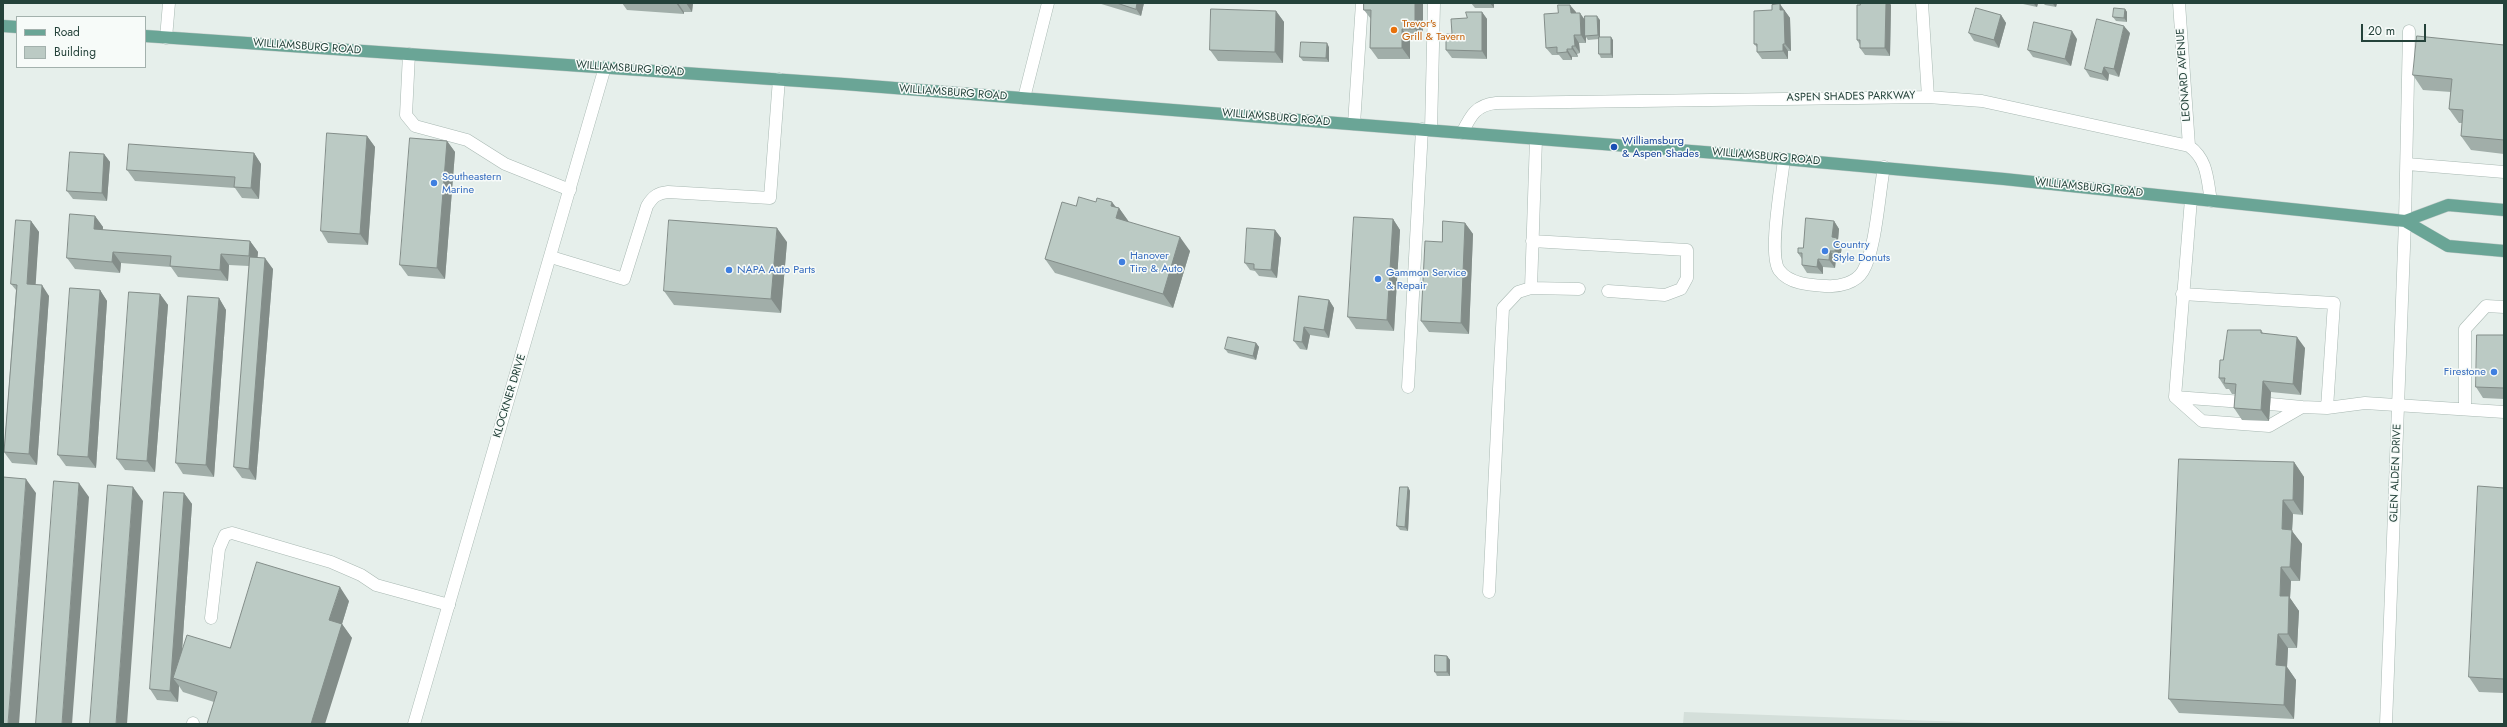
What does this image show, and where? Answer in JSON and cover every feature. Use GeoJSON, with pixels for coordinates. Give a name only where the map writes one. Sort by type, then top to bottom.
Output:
{"type":"FeatureCollection","features":[{"type":"Feature","properties":{"kind":"main road"},"geometry":{"type":"LineString","coordinates":[[3,26],[16,27]]}},
{"type":"Feature","properties":{"kind":"main road","name":"WILLIAMSBURG ROAD"},"geometry":{"type":"LineString","coordinates":[[146,36],[605,67],[1024,98],[1884,167],[2405,221],[2448,246],[2504,251]]}},
{"type":"Feature","properties":{"kind":"main road","name":"WILLIAMSBURG ROAD"},"geometry":{"type":"LineString","coordinates":[[2405,221],[2448,204],[2504,210]]}},
{"type":"Feature","properties":{"kind":"street"},"geometry":{"type":"LineString","coordinates":[[166,38],[168,3]]}},
{"type":"Feature","properties":{"kind":"street"},"geometry":{"type":"LineString","coordinates":[[1024,98],[1048,3]]}},
{"type":"Feature","properties":{"kind":"street"},"geometry":{"type":"LineString","coordinates":[[1354,124],[1362,3]]}},
{"type":"Feature","properties":{"kind":"street"},"geometry":{"type":"LineString","coordinates":[[1408,387],[1434,3]]}},
{"type":"Feature","properties":{"kind":"street"},"geometry":{"type":"LineString","coordinates":[[1922,3],[1928,97]]}},
{"type":"Feature","properties":{"kind":"street","name":"LEONARD AVENUE"},"geometry":{"type":"LineString","coordinates":[[2179,3],[2189,146]]}},
{"type":"Feature","properties":{"kind":"street","name":"GLEN ALDEN DRIVE"},"geometry":{"type":"LineString","coordinates":[[2386,724],[2399,405],[2407,164],[2409,32]]}},
{"type":"Feature","properties":{"kind":"street"},"geometry":{"type":"LineString","coordinates":[[409,54],[406,115],[415,126],[467,140],[505,164],[570,190]]}},
{"type":"Feature","properties":{"kind":"street","name":"KLOCKNER DRIVE"},"geometry":{"type":"LineString","coordinates":[[414,724],[605,67]]}},
{"type":"Feature","properties":{"kind":"street"},"geometry":{"type":"LineString","coordinates":[[551,257],[624,279],[647,206],[652,198],[659,193],[668,192],[770,198],[779,80]]}},
{"type":"Feature","properties":{"kind":"street","name":"ASPEN SHADES PARKWAY"},"geometry":{"type":"LineString","coordinates":[[1462,132],[1477,108],[1484,104],[1496,103],[1928,97],[1982,101],[2189,146]]}},
{"type":"Feature","properties":{"kind":"street"},"geometry":{"type":"LineString","coordinates":[[1531,288],[1536,139]]}},
{"type":"Feature","properties":{"kind":"street"},"geometry":{"type":"LineString","coordinates":[[2189,146],[2198,153],[2204,162],[2211,201]]}},
{"type":"Feature","properties":{"kind":"street"},"geometry":{"type":"LineString","coordinates":[[1784,159],[1775,245],[1775,260],[1779,269],[1787,278],[1812,286],[1831,287],[1844,284],[1854,280],[1863,272],[1871,250],[1884,167]]}},
{"type":"Feature","properties":{"kind":"street"},"geometry":{"type":"LineString","coordinates":[[2407,164],[2504,172]]}},
{"type":"Feature","properties":{"kind":"street"},"geometry":{"type":"LineString","coordinates":[[2175,397],[2182,294],[2191,199]]}},
{"type":"Feature","properties":{"kind":"street"},"geometry":{"type":"LineString","coordinates":[[1532,242],[1687,250],[1687,278],[1681,290],[1665,295],[1608,291]]}},
{"type":"Feature","properties":{"kind":"street"},"geometry":{"type":"LineString","coordinates":[[1489,592],[1503,308],[1518,292],[1531,288],[1579,290]]}},
{"type":"Feature","properties":{"kind":"street"},"geometry":{"type":"LineString","coordinates":[[2182,294],[2334,303],[2327,408]]}},
{"type":"Feature","properties":{"kind":"street"},"geometry":{"type":"LineString","coordinates":[[2465,409],[2465,329],[2486,306],[2504,307]]}},
{"type":"Feature","properties":{"kind":"street"},"geometry":{"type":"LineString","coordinates":[[2175,397],[2243,402]]}},
{"type":"Feature","properties":{"kind":"street"},"geometry":{"type":"LineString","coordinates":[[2175,397],[2202,421],[2270,426],[2302,407]]}},
{"type":"Feature","properties":{"kind":"street"},"geometry":{"type":"LineString","coordinates":[[2270,404],[2327,408],[2365,403],[2504,412]]}},
{"type":"Feature","properties":{"kind":"street"},"geometry":{"type":"LineString","coordinates":[[211,618],[219,548],[225,535],[232,533],[331,562],[361,575],[376,585],[448,605]]}},
{"type":"Feature","properties":{"kind":"shaded area"},"geometry":{"type":"Polygon","coordinates":[[[1684,712],[2020,724],[1683,724],[1684,712]]]}},
{"type":"Feature","properties":{"kind":"building"},"geometry":{"type":"Polygon","coordinates":[[[1117,3],[1137,3],[1136,9],[1117,3]]]}},
{"type":"Feature","properties":{"kind":"building"},"geometry":{"type":"Polygon","coordinates":[[[1364,3],[1415,3],[1415,29],[1402,29],[1402,48],[1370,48],[1371,10],[1364,10],[1364,3]]]}},
{"type":"Feature","properties":{"kind":"building"},"geometry":{"type":"Polygon","coordinates":[[[1860,3],[1886,3],[1885,48],[1860,48],[1860,40],[1857,40],[1857,5],[1860,5],[1860,3]]]}},
{"type":"Feature","properties":{"kind":"building"},"geometry":{"type":"Polygon","coordinates":[[[1780,4],[1780,10],[1784,10],[1785,44],[1783,44],[1783,51],[1757,52],[1757,44],[1754,44],[1754,11],[1772,10],[1772,5],[1780,4]]]}},
{"type":"Feature","properties":{"kind":"building"},"geometry":{"type":"Polygon","coordinates":[[[1558,5],[1570,5],[1571,13],[1580,13],[1581,35],[1574,35],[1575,46],[1572,46],[1572,49],[1567,49],[1567,52],[1557,53],[1557,47],[1546,48],[1544,14],[1558,13],[1558,5]]]}},
{"type":"Feature","properties":{"kind":"building"},"geometry":{"type":"Polygon","coordinates":[[[1976,8],[2001,15],[1994,40],[1969,33],[1976,8]]]}},
{"type":"Feature","properties":{"kind":"building"},"geometry":{"type":"Polygon","coordinates":[[[2114,8],[2125,9],[2124,18],[2113,17],[2114,8]]]}},
{"type":"Feature","properties":{"kind":"building"},"geometry":{"type":"Polygon","coordinates":[[[1211,9],[1276,11],[1275,52],[1210,50],[1211,9]]]}},
{"type":"Feature","properties":{"kind":"building"},"geometry":{"type":"Polygon","coordinates":[[[1466,12],[1482,12],[1482,51],[1446,50],[1446,34],[1452,34],[1451,19],[1467,18],[1466,12]]]}},
{"type":"Feature","properties":{"kind":"building"},"geometry":{"type":"Polygon","coordinates":[[[1585,16],[1597,16],[1598,35],[1585,36],[1585,16]]]}},
{"type":"Feature","properties":{"kind":"building"},"geometry":{"type":"Polygon","coordinates":[[[2097,19],[2124,26],[2114,69],[2104,67],[2102,74],[2085,69],[2097,19]]]}},
{"type":"Feature","properties":{"kind":"building"},"geometry":{"type":"Polygon","coordinates":[[[2034,22],[2072,31],[2065,59],[2028,50],[2034,22]]]}},
{"type":"Feature","properties":{"kind":"building"},"geometry":{"type":"Polygon","coordinates":[[[2417,36],[2504,45],[2504,140],[2461,136],[2463,110],[2449,109],[2452,79],[2413,75],[2417,36]]]}},
{"type":"Feature","properties":{"kind":"building"},"geometry":{"type":"Polygon","coordinates":[[[1599,37],[1611,37],[1611,54],[1599,54],[1599,37]]]}},
{"type":"Feature","properties":{"kind":"building"},"geometry":{"type":"Polygon","coordinates":[[[1301,42],[1327,43],[1326,58],[1300,57],[1301,42]]]}},
{"type":"Feature","properties":{"kind":"building"},"geometry":{"type":"Polygon","coordinates":[[[327,133],[367,136],[360,234],[321,231],[327,133]]]}},
{"type":"Feature","properties":{"kind":"building"},"geometry":{"type":"Polygon","coordinates":[[[410,138],[447,141],[437,268],[400,265],[410,138]]]}},
{"type":"Feature","properties":{"kind":"building"},"geometry":{"type":"Polygon","coordinates":[[[129,144],[254,153],[251,188],[234,187],[235,177],[127,170],[129,144]]]}},
{"type":"Feature","properties":{"kind":"building"},"geometry":{"type":"Polygon","coordinates":[[[70,152],[104,154],[102,193],[67,191],[70,152]]]}},
{"type":"Feature","properties":{"kind":"building","name":"Hanover Tire & Auto"},"geometry":{"type":"Polygon","coordinates":[[[1079,197],[1096,202],[1097,198],[1112,202],[1111,206],[1119,208],[1116,218],[1180,237],[1163,294],[1045,259],[1062,202],[1076,206],[1079,197]]]}},
{"type":"Feature","properties":{"kind":"building"},"geometry":{"type":"Polygon","coordinates":[[[70,214],[95,216],[94,229],[250,241],[249,256],[221,254],[220,270],[170,266],[171,256],[113,252],[112,262],[67,258],[70,214]]]}},
{"type":"Feature","properties":{"kind":"building","name":"Gammon Service & Repair"},"geometry":{"type":"Polygon","coordinates":[[[1354,217],[1393,219],[1387,320],[1348,317],[1354,217]]]}},
{"type":"Feature","properties":{"kind":"building","name":"Country Style Donuts"},"geometry":{"type":"Polygon","coordinates":[[[1806,218],[1834,221],[1832,237],[1837,238],[1835,251],[1830,251],[1829,260],[1818,259],[1817,267],[1802,265],[1802,253],[1798,253],[1798,248],[1803,248],[1806,218]]]}},
{"type":"Feature","properties":{"kind":"building"},"geometry":{"type":"Polygon","coordinates":[[[16,220],[31,221],[27,284],[42,285],[29,454],[4,452],[17,285],[11,284],[16,220]]]}},
{"type":"Feature","properties":{"kind":"building"},"geometry":{"type":"Polygon","coordinates":[[[669,220],[777,228],[771,299],[664,291],[669,220]]]}},
{"type":"Feature","properties":{"kind":"building"},"geometry":{"type":"Polygon","coordinates":[[[1443,221],[1465,223],[1461,323],[1421,321],[1425,241],[1442,242],[1443,221]]]}},
{"type":"Feature","properties":{"kind":"building"},"geometry":{"type":"Polygon","coordinates":[[[1247,228],[1275,230],[1271,270],[1254,269],[1254,264],[1245,263],[1247,228]]]}},
{"type":"Feature","properties":{"kind":"building"},"geometry":{"type":"Polygon","coordinates":[[[250,257],[265,258],[249,469],[234,467],[250,257]]]}},
{"type":"Feature","properties":{"kind":"building"},"geometry":{"type":"Polygon","coordinates":[[[70,288],[100,290],[88,457],[58,455],[70,288]]]}},
{"type":"Feature","properties":{"kind":"building"},"geometry":{"type":"Polygon","coordinates":[[[129,292],[160,294],[147,461],[117,459],[129,292]]]}},
{"type":"Feature","properties":{"kind":"building"},"geometry":{"type":"Polygon","coordinates":[[[188,296],[219,298],[206,465],[176,463],[188,296]]]}},
{"type":"Feature","properties":{"kind":"building"},"geometry":{"type":"Polygon","coordinates":[[[1299,296],[1329,300],[1324,330],[1304,327],[1302,342],[1294,341],[1299,296]]]}},
{"type":"Feature","properties":{"kind":"building"},"geometry":{"type":"Polygon","coordinates":[[[2228,330],[2261,330],[2261,333],[2297,337],[2293,384],[2263,381],[2261,410],[2234,408],[2236,384],[2224,383],[2225,378],[2219,378],[2220,360],[2223,360],[2228,330]]]}},
{"type":"Feature","properties":{"kind":"building"},"geometry":{"type":"Polygon","coordinates":[[[2477,335],[2504,335],[2504,388],[2476,387],[2477,335]]]}},
{"type":"Feature","properties":{"kind":"building"},"geometry":{"type":"Polygon","coordinates":[[[1228,337],[1256,343],[1253,356],[1225,349],[1228,337]]]}},
{"type":"Feature","properties":{"kind":"building"},"geometry":{"type":"Polygon","coordinates":[[[2179,459],[2294,462],[2293,500],[2283,500],[2282,529],[2292,530],[2290,567],[2281,567],[2280,596],[2289,596],[2288,634],[2278,634],[2276,665],[2286,666],[2284,705],[2169,699],[2179,459]]]}},
{"type":"Feature","properties":{"kind":"building"},"geometry":{"type":"Polygon","coordinates":[[[3,477],[26,479],[8,724],[3,724],[3,477]]]}},
{"type":"Feature","properties":{"kind":"building"},"geometry":{"type":"Polygon","coordinates":[[[54,481],[79,483],[62,724],[36,724],[54,481]]]}},
{"type":"Feature","properties":{"kind":"building"},"geometry":{"type":"Polygon","coordinates":[[[108,485],[133,487],[116,724],[90,724],[108,485]]]}},
{"type":"Feature","properties":{"kind":"building"},"geometry":{"type":"Polygon","coordinates":[[[2478,486],[2504,488],[2504,679],[2469,677],[2478,486]]]}},
{"type":"Feature","properties":{"kind":"building"},"geometry":{"type":"Polygon","coordinates":[[[1400,487],[1408,487],[1405,527],[1397,526],[1400,487]]]}},
{"type":"Feature","properties":{"kind":"building"},"geometry":{"type":"Polygon","coordinates":[[[164,492],[184,493],[170,691],[150,689],[164,492]]]}},
{"type":"Feature","properties":{"kind":"building"},"geometry":{"type":"Polygon","coordinates":[[[257,562],[340,587],[329,620],[342,624],[311,724],[207,724],[217,692],[173,678],[187,635],[230,648],[257,562]]]}},
{"type":"Feature","properties":{"kind":"building"},"geometry":{"type":"Polygon","coordinates":[[[1435,655],[1447,656],[1447,672],[1435,672],[1435,655]]]}},
{"type":"Feature","properties":{"kind":"place","name":"Trevor's Grill & Tavern"},"geometry":{"type":"Point","coordinates":[1394,30]}},
{"type":"Feature","properties":{"kind":"place","name":"Williamsburg & Aspen Shades"},"geometry":{"type":"Point","coordinates":[1614,147]}},
{"type":"Feature","properties":{"kind":"place","name":"Southeastern Marine"},"geometry":{"type":"Point","coordinates":[434,183]}},
{"type":"Feature","properties":{"kind":"place","name":"Country Style Donuts"},"geometry":{"type":"Point","coordinates":[1825,251]}},
{"type":"Feature","properties":{"kind":"place","name":"Hanover Tire & Auto"},"geometry":{"type":"Point","coordinates":[1122,262]}},
{"type":"Feature","properties":{"kind":"place","name":"NAPA Auto Parts"},"geometry":{"type":"Point","coordinates":[729,270]}},
{"type":"Feature","properties":{"kind":"place","name":"Gammon Service & Repair"},"geometry":{"type":"Point","coordinates":[1378,279]}},
{"type":"Feature","properties":{"kind":"place","name":"Firestone"},"geometry":{"type":"Point","coordinates":[2494,372]}}]}
